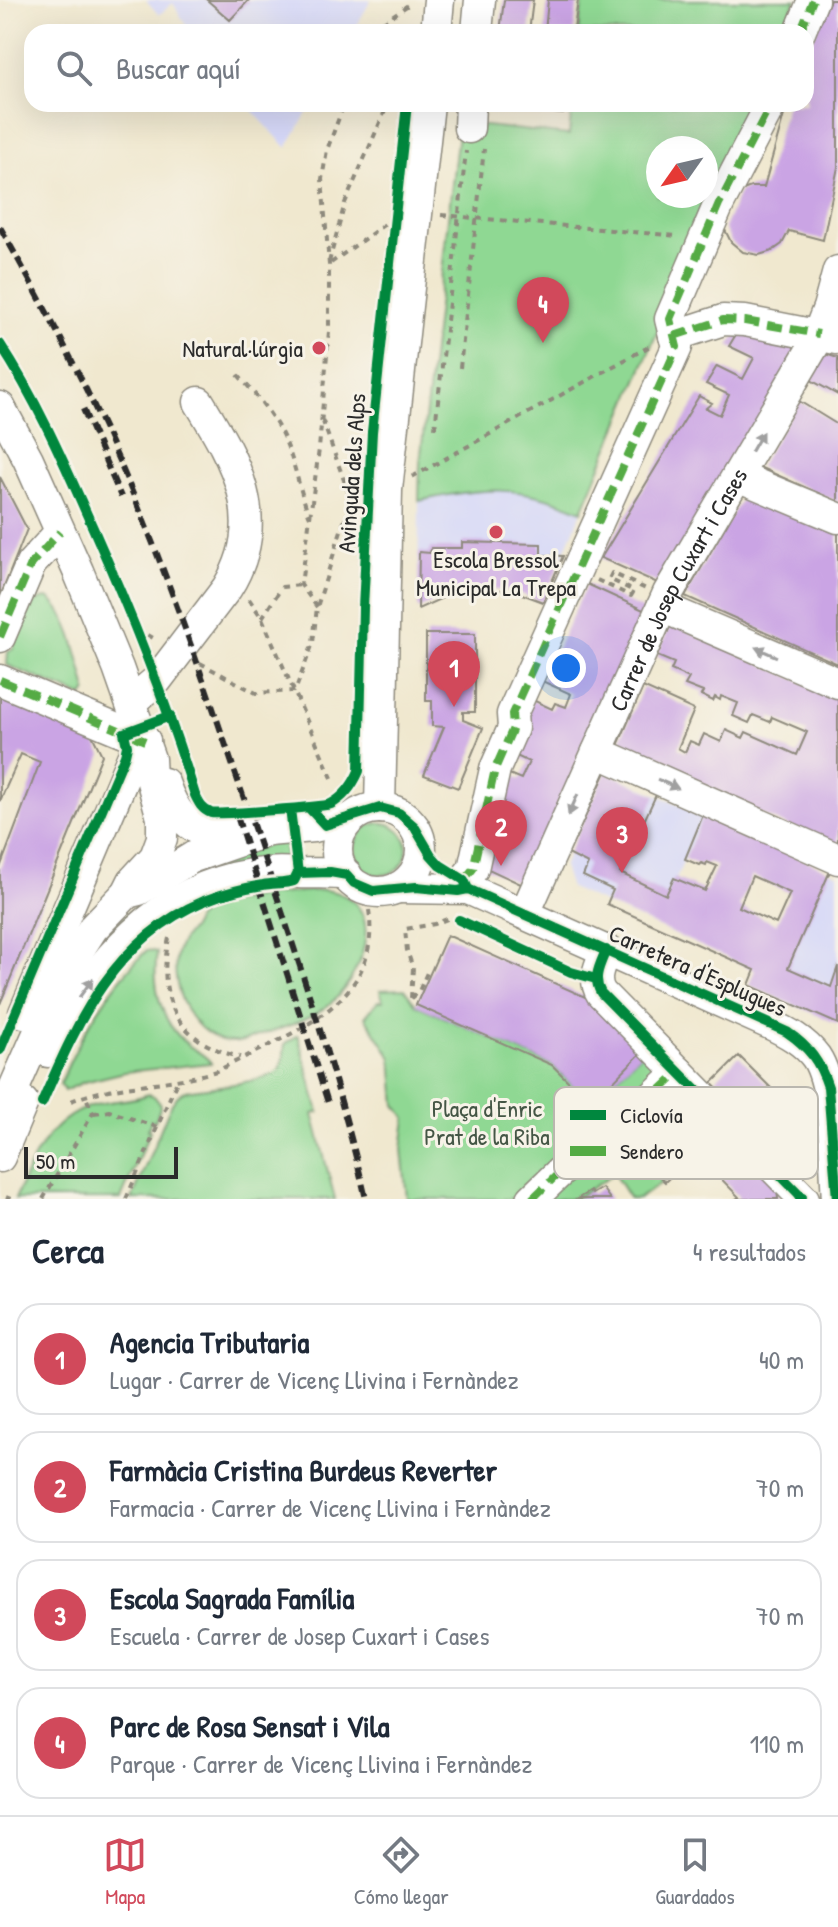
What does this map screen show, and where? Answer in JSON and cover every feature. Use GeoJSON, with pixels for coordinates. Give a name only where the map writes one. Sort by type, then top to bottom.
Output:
{"type":"FeatureCollection","features":[{"type":"Feature","properties":{"kind":"street"},"geometry":{"type":"LineString","coordinates":[[478,24],[480,0]]}},
{"type":"Feature","properties":{"kind":"street"},"geometry":{"type":"LineString","coordinates":[[803,24],[813,0]]}},
{"type":"Feature","properties":{"kind":"street","name":"Avinguda dels Alps"},"geometry":{"type":"LineString","coordinates":[[380,808],[387,490],[433,201],[429,112]]}},
{"type":"Feature","properties":{"kind":"street"},"geometry":{"type":"LineString","coordinates":[[466,885],[473,869],[495,769],[513,728],[512,714],[677,347],[670,319],[719,204],[767,112]]}},
{"type":"Feature","properties":{"kind":"street","name":"Carrer de Josep Cuxart i Cases"},"geometry":{"type":"LineString","coordinates":[[525,913],[664,602],[737,476],[828,337],[838,271]]}},
{"type":"Feature","properties":{"kind":"street"},"geometry":{"type":"LineString","coordinates":[[674,336],[723,320],[745,321],[828,337]]}},
{"type":"Feature","properties":{"kind":"street"},"geometry":{"type":"LineString","coordinates":[[131,702],[157,680],[231,582],[243,548],[246,502],[241,480],[229,452],[199,402]]}},
{"type":"Feature","properties":{"kind":"street"},"geometry":{"type":"LineString","coordinates":[[0,407],[28,459],[60,532],[170,800],[185,821],[194,828],[217,833],[313,827],[350,819]]}},
{"type":"Feature","properties":{"kind":"street"},"geometry":{"type":"LineString","coordinates":[[737,476],[838,518]]}},
{"type":"Feature","properties":{"kind":"street"},"geometry":{"type":"LineString","coordinates":[[0,637],[31,564],[60,532]]}},
{"type":"Feature","properties":{"kind":"street"},"geometry":{"type":"LineString","coordinates":[[664,602],[838,683]]}},
{"type":"Feature","properties":{"kind":"street"},"geometry":{"type":"LineString","coordinates":[[0,680],[148,750]]}},
{"type":"Feature","properties":{"kind":"street"},"geometry":{"type":"LineString","coordinates":[[5,1107],[66,970],[93,928],[127,893],[133,881],[155,857],[162,838],[162,818],[151,778],[148,750]]}},
{"type":"Feature","properties":{"kind":"street"},"geometry":{"type":"LineString","coordinates":[[5,1107],[1,1067],[132,758],[148,750]]}},
{"type":"Feature","properties":{"kind":"street"},"geometry":{"type":"LineString","coordinates":[[597,752],[838,859]]}},
{"type":"Feature","properties":{"kind":"street"},"geometry":{"type":"LineString","coordinates":[[380,808],[399,813],[414,826],[419,836],[420,859],[416,869],[397,888],[373,891],[354,883],[347,875],[338,855],[337,843],[343,826],[350,819],[359,813],[380,808]]}},
{"type":"Feature","properties":{"kind":"street"},"geometry":{"type":"LineString","coordinates":[[127,893],[139,890],[193,857],[268,831]]}},
{"type":"Feature","properties":{"kind":"street","name":"Carretera d'Esplugues"},"geometry":{"type":"LineString","coordinates":[[419,836],[440,865],[466,885],[770,1024],[803,1043],[815,1057],[828,1087],[833,1197]]}},
{"type":"Feature","properties":{"kind":"street"},"geometry":{"type":"LineString","coordinates":[[4,1187],[37,1073],[71,1010],[110,956],[142,925],[179,900],[225,879],[283,870],[347,875]]}},
{"type":"Feature","properties":{"kind":"street","name":"Carretera d'Esplugues"},"geometry":{"type":"LineString","coordinates":[[397,888],[466,885]]}},
{"type":"Feature","properties":{"kind":"street"},"geometry":{"type":"LineString","coordinates":[[606,950],[596,975],[598,989],[694,1087]]}},
{"type":"Feature","properties":{"kind":"street"},"geometry":{"type":"LineString","coordinates":[[663,1087],[679,1072]]}},
{"type":"Feature","properties":{"kind":"street"},"geometry":{"type":"LineString","coordinates":[[532,1199],[554,1178]]}},
{"type":"Feature","properties":{"kind":"street"},"geometry":{"type":"LineString","coordinates":[[784,1179],[804,1199]]}},
{"type":"Feature","properties":{"kind":"path"},"geometry":{"type":"LineString","coordinates":[[382,24],[423,9]]}},
{"type":"Feature","properties":{"kind":"path"},"geometry":{"type":"LineString","coordinates":[[317,607],[301,585],[329,331],[329,265],[322,179],[327,150],[341,112]]}},
{"type":"Feature","properties":{"kind":"path"},"geometry":{"type":"LineString","coordinates":[[329,265],[345,203],[385,112]]}},
{"type":"Feature","properties":{"kind":"path"},"geometry":{"type":"LineString","coordinates":[[435,428],[461,199],[474,125]]}},
{"type":"Feature","properties":{"kind":"path"},"geometry":{"type":"LineString","coordinates":[[460,368],[476,218],[474,125]]}},
{"type":"Feature","properties":{"kind":"path"},"geometry":{"type":"LineString","coordinates":[[433,201],[461,199]]}},
{"type":"Feature","properties":{"kind":"path"},"geometry":{"type":"LineString","coordinates":[[433,201],[459,216],[705,239]]}},
{"type":"Feature","properties":{"kind":"path"},"geometry":{"type":"LineString","coordinates":[[394,232],[395,217]]}},
{"type":"Feature","properties":{"kind":"path"},"geometry":{"type":"LineString","coordinates":[[329,265],[385,224]]}},
{"type":"Feature","properties":{"kind":"path"},"geometry":{"type":"LineString","coordinates":[[412,477],[674,336]]}},
{"type":"Feature","properties":{"kind":"path"},"geometry":{"type":"LineString","coordinates":[[238,375],[277,425],[291,457],[310,518]]}},
{"type":"Feature","properties":{"kind":"path"},"geometry":{"type":"LineString","coordinates":[[295,691],[313,643],[317,607],[344,521],[354,508],[321,417]]}},
{"type":"Feature","properties":{"kind":"path"},"geometry":{"type":"LineString","coordinates":[[575,570],[631,596],[634,591],[609,579],[611,573],[664,602]]}},
{"type":"Feature","properties":{"kind":"path"},"geometry":{"type":"LineString","coordinates":[[231,582],[262,618],[332,778]]}},
{"type":"Feature","properties":{"kind":"path"},"geometry":{"type":"LineString","coordinates":[[262,618],[282,587],[301,585]]}},
{"type":"Feature","properties":{"kind":"path"},"geometry":{"type":"LineString","coordinates":[[131,616],[143,643]]}},
{"type":"Feature","properties":{"kind":"path"},"geometry":{"type":"LineString","coordinates":[[137,629],[256,693],[295,691]]}},
{"type":"Feature","properties":{"kind":"path"},"geometry":{"type":"LineString","coordinates":[[71,1101],[85,1095],[219,1070],[316,1019],[342,1000],[356,979],[371,934],[369,910]]}},
{"type":"Feature","properties":{"kind":"path"},"geometry":{"type":"LineString","coordinates":[[429,968],[419,991],[411,998],[413,968],[404,927],[435,924],[452,917]]}},
{"type":"Feature","properties":{"kind":"path"},"geometry":{"type":"LineString","coordinates":[[171,929],[164,970],[172,1008],[186,1029],[205,1045],[220,1053],[243,1058]]}},
{"type":"Feature","properties":{"kind":"path"},"geometry":{"type":"LineString","coordinates":[[126,1199],[178,1079]]}},
{"type":"Feature","properties":{"kind":"path"},"geometry":{"type":"LineString","coordinates":[[85,1095],[93,1113]]}},
{"type":"Feature","properties":{"kind":"path"},"geometry":{"type":"LineString","coordinates":[[93,1113],[109,1111],[157,1127]]}},
{"type":"Feature","properties":{"kind":"path"},"geometry":{"type":"LineString","coordinates":[[45,1199],[93,1113]]}},
{"type":"Feature","properties":{"kind":"shaded area"},"geometry":{"type":"Polygon","coordinates":[[[146,0],[371,0],[358,24],[185,24],[173,3],[159,15],[146,0]]]}},
{"type":"Feature","properties":{"kind":"shaded area"},"geometry":{"type":"Polygon","coordinates":[[[253,112],[307,112],[287,148],[253,112]]]}},
{"type":"Feature","properties":{"kind":"shaded area","name":"Escola Bressol Municipal La Trepa"},"geometry":{"type":"Polygon","coordinates":[[[503,489],[542,496],[582,511],[543,602],[514,591],[487,589],[451,594],[418,609],[419,501],[471,490],[503,489]]]}},
{"type":"Feature","properties":{"kind":"shaded area"},"geometry":{"type":"Polygon","coordinates":[[[606,772],[703,815],[676,879],[776,924],[755,970],[570,888],[563,867],[606,772]]]}},
{"type":"Feature","properties":{"kind":"shaded area"},"geometry":{"type":"Polygon","coordinates":[[[830,871],[838,874],[838,1024],[775,997],[830,871]]]}},
{"type":"Feature","properties":{"kind":"green space"},"geometry":{"type":"Polygon","coordinates":[[[583,0],[796,0],[786,24],[579,24],[583,0]]]}},
{"type":"Feature","properties":{"kind":"green space"},"geometry":{"type":"Polygon","coordinates":[[[571,112],[750,112],[718,187],[718,136],[646,136],[646,208],[709,208],[582,511],[520,492],[482,491],[419,501],[420,463],[459,123],[569,135],[571,112]]]}},
{"type":"Feature","properties":{"kind":"green space"},"geometry":{"type":"Polygon","coordinates":[[[48,598],[63,615],[74,640],[87,691],[83,697],[7,665],[8,652],[13,649],[29,609],[36,601],[48,598]]]}},
{"type":"Feature","properties":{"kind":"green space"},"geometry":{"type":"Polygon","coordinates":[[[381,823],[399,831],[407,849],[399,867],[381,875],[363,867],[355,849],[363,831],[381,823]]]}},
{"type":"Feature","properties":{"kind":"green space"},"geometry":{"type":"Polygon","coordinates":[[[283,840],[287,862],[243,866],[78,973],[100,939],[161,882],[283,840]]]}},
{"type":"Feature","properties":{"kind":"green space"},"geometry":{"type":"Polygon","coordinates":[[[323,890],[344,896],[357,906],[364,920],[362,955],[344,989],[315,1014],[246,1040],[221,1040],[207,1033],[186,1009],[176,978],[179,947],[196,920],[210,910],[241,900],[323,890]]]}},
{"type":"Feature","properties":{"kind":"green space"},"geometry":{"type":"Polygon","coordinates":[[[147,950],[157,952],[157,990],[170,1025],[211,1063],[125,1072],[84,1082],[64,1091],[60,1084],[86,1030],[119,980],[147,950]]]}},
{"type":"Feature","properties":{"kind":"green space","name":"Plaça d'Enric Prat de la Riba"},"geometry":{"type":"Polygon","coordinates":[[[405,989],[416,1005],[552,1065],[575,1087],[554,1087],[554,1179],[606,1179],[574,1199],[407,1199],[402,1149],[406,1118],[396,1105],[392,1058],[365,1017],[378,1001],[383,1001],[380,990],[405,989]]]}},
{"type":"Feature","properties":{"kind":"green space"},"geometry":{"type":"Polygon","coordinates":[[[298,1035],[319,1112],[313,1114],[335,1199],[132,1199],[169,1109],[178,1096],[186,1091],[274,1074],[280,1069],[285,1044],[298,1035]]]}},
{"type":"Feature","properties":{"kind":"green space","name":"Plaça d'Enric Prat de la Riba"},"geometry":{"type":"Polygon","coordinates":[[[643,1051],[680,1087],[607,1087],[643,1051]]]}},
{"type":"Feature","properties":{"kind":"green space"},"geometry":{"type":"Polygon","coordinates":[[[148,1094],[161,1105],[155,1121],[151,1120],[150,1131],[121,1199],[15,1199],[45,1140],[68,1118],[99,1104],[148,1094]]]}},
{"type":"Feature","properties":{"kind":"green space","name":"Plaça d'Enric Prat de la Riba"},"geometry":{"type":"Polygon","coordinates":[[[617,1179],[664,1181],[638,1199],[630,1199],[617,1179]]]}},
{"type":"Feature","properties":{"kind":"building"},"geometry":{"type":"Polygon","coordinates":[[[207,0],[249,0],[230,20],[207,0]]]}},
{"type":"Feature","properties":{"kind":"building"},"geometry":{"type":"Polygon","coordinates":[[[504,0],[533,0],[530,24],[501,24],[504,0]]]}},
{"type":"Feature","properties":{"kind":"building"},"geometry":{"type":"Polygon","coordinates":[[[548,0],[578,0],[575,24],[546,24],[548,0]]]}},
{"type":"Feature","properties":{"kind":"building"},"geometry":{"type":"Polygon","coordinates":[[[830,0],[838,0],[838,167],[823,240],[789,231],[782,244],[772,251],[759,255],[743,252],[731,242],[724,228],[740,191],[764,187],[785,112],[814,112],[814,36],[830,0]]]}},
{"type":"Feature","properties":{"kind":"building"},"geometry":{"type":"Polygon","coordinates":[[[738,331],[796,347],[799,353],[662,585],[601,558],[699,396],[712,403],[706,408],[720,415],[729,395],[706,384],[717,366],[743,379],[754,358],[729,346],[738,331]]]}},
{"type":"Feature","properties":{"kind":"building"},"geometry":{"type":"Polygon","coordinates":[[[825,354],[838,358],[838,395],[811,380],[825,354]]]}},
{"type":"Feature","properties":{"kind":"building"},"geometry":{"type":"Polygon","coordinates":[[[799,401],[838,425],[838,502],[759,467],[799,401]]]}},
{"type":"Feature","properties":{"kind":"building"},"geometry":{"type":"Polygon","coordinates":[[[0,477],[27,529],[0,597],[0,477]]]}},
{"type":"Feature","properties":{"kind":"building"},"geometry":{"type":"Polygon","coordinates":[[[747,489],[838,529],[838,664],[685,596],[747,489]]]}},
{"type":"Feature","properties":{"kind":"building"},"geometry":{"type":"Polygon","coordinates":[[[462,542],[541,544],[541,555],[563,556],[543,602],[514,591],[487,589],[451,594],[418,609],[419,552],[430,553],[431,548],[462,548],[462,542]]]}},
{"type":"Feature","properties":{"kind":"building"},"geometry":{"type":"Polygon","coordinates":[[[587,584],[650,613],[527,887],[482,866],[502,771],[521,779],[529,762],[510,753],[533,700],[552,709],[555,703],[566,707],[571,694],[542,681],[587,584]]]}},
{"type":"Feature","properties":{"kind":"building"},"geometry":{"type":"Polygon","coordinates":[[[671,624],[838,698],[838,848],[616,750],[643,687],[694,710],[678,748],[685,752],[690,741],[699,745],[704,734],[721,742],[726,730],[743,738],[746,732],[797,755],[807,732],[772,717],[770,722],[753,715],[749,723],[733,716],[738,703],[721,696],[720,700],[715,697],[713,701],[701,695],[703,692],[685,685],[689,678],[671,670],[674,663],[657,656],[671,624]]]}},
{"type":"Feature","properties":{"kind":"building"},"geometry":{"type":"Polygon","coordinates":[[[426,634],[475,634],[475,712],[463,712],[463,720],[483,728],[458,788],[424,775],[444,727],[432,726],[432,701],[426,701],[426,634]]]}},
{"type":"Feature","properties":{"kind":"building"},"geometry":{"type":"Polygon","coordinates":[[[4,694],[91,733],[102,755],[0,1004],[0,868],[40,762],[21,754],[0,801],[0,696],[4,694]]]}},
{"type":"Feature","properties":{"kind":"building"},"geometry":{"type":"Polygon","coordinates":[[[606,772],[656,795],[620,873],[666,895],[674,878],[705,891],[717,866],[707,862],[706,865],[699,865],[685,859],[703,815],[830,871],[788,968],[831,987],[838,966],[838,1024],[749,985],[755,970],[607,904],[613,890],[583,876],[588,864],[568,854],[606,772]],[[752,876],[739,907],[776,924],[790,893],[752,876]]]}},
{"type":"Feature","properties":{"kind":"building"},"geometry":{"type":"Polygon","coordinates":[[[447,935],[592,1000],[643,1051],[608,1087],[574,1087],[552,1065],[416,1005],[447,935]]]}},
{"type":"Feature","properties":{"kind":"building"},"geometry":{"type":"Polygon","coordinates":[[[739,1056],[770,1087],[712,1087],[710,1085],[739,1056]]]}},
{"type":"Feature","properties":{"kind":"building"},"geometry":{"type":"Polygon","coordinates":[[[721,1179],[772,1179],[776,1183],[778,1199],[736,1199],[739,1197],[721,1179]]]}},
{"type":"Feature","properties":{"kind":"building"},"geometry":{"type":"Polygon","coordinates":[[[602,1188],[610,1199],[577,1199],[590,1191],[592,1194],[602,1188]]]}},
{"type":"Feature","properties":{"kind":"railway"},"geometry":{"type":"LineString","coordinates":[[0,227],[52,323],[116,453],[164,572],[300,966],[329,1058],[366,1199]]}},
{"type":"Feature","properties":{"kind":"railway"},"geometry":{"type":"LineString","coordinates":[[83,409],[121,497]]}},
{"type":"Feature","properties":{"kind":"railway"},"geometry":{"type":"LineString","coordinates":[[237,816],[329,1106]]}},
{"type":"Feature","properties":{"kind":"marked path"},"geometry":{"type":"LineString","coordinates":[[803,24],[813,0]]}},
{"type":"Feature","properties":{"kind":"marked path"},"geometry":{"type":"LineString","coordinates":[[464,880],[473,869],[495,769],[513,728],[512,714],[677,347],[670,319],[719,204],[767,112]]}},
{"type":"Feature","properties":{"kind":"marked path"},"geometry":{"type":"LineString","coordinates":[[674,336],[723,320],[819,334]]}},
{"type":"Feature","properties":{"kind":"marked path"},"geometry":{"type":"LineString","coordinates":[[0,637],[31,564],[60,532]]}},
{"type":"Feature","properties":{"kind":"marked path"},"geometry":{"type":"LineString","coordinates":[[0,680],[145,741]]}},
{"type":"Feature","properties":{"kind":"marked path"},"geometry":{"type":"LineString","coordinates":[[663,1087],[679,1072]]}},
{"type":"Feature","properties":{"kind":"marked path"},"geometry":{"type":"LineString","coordinates":[[532,1199],[554,1178]]}},
{"type":"Feature","properties":{"kind":"cycle path"},"geometry":{"type":"LineString","coordinates":[[0,344],[50,434],[107,561],[148,660],[201,806],[208,812],[218,813],[331,804],[348,790],[359,771],[372,432],[406,112]]}},
{"type":"Feature","properties":{"kind":"cycle path"},"geometry":{"type":"LineString","coordinates":[[0,1050],[125,755],[127,746],[124,733],[170,716]]}},
{"type":"Feature","properties":{"kind":"cycle path"},"geometry":{"type":"LineString","coordinates":[[310,809],[325,825],[380,808],[399,813],[414,826],[440,865],[464,880],[468,889]]}},
{"type":"Feature","properties":{"kind":"cycle path"},"geometry":{"type":"LineString","coordinates":[[42,1103],[85,1013],[123,960],[146,937],[173,917],[204,901],[248,888],[294,881],[298,873],[290,809]]}},
{"type":"Feature","properties":{"kind":"cycle path"},"geometry":{"type":"LineString","coordinates":[[298,873],[347,875],[354,883],[373,891],[416,887],[468,889],[787,1032],[813,1056],[828,1087],[837,1199]]}},
{"type":"Feature","properties":{"kind":"cycle path"},"geometry":{"type":"LineString","coordinates":[[459,920],[571,972],[596,979]]}},
{"type":"Feature","properties":{"kind":"cycle path"},"geometry":{"type":"LineString","coordinates":[[606,950],[597,977],[601,993],[694,1087]]}},
{"type":"Feature","properties":{"kind":"cycle path"},"geometry":{"type":"LineString","coordinates":[[784,1179],[802,1197],[800,1199]]}},
{"type":"Feature","properties":{"kind":"place","name":"Parc de Rosa Sensat i Vila"},"geometry":{"type":"Point","coordinates":[543,343]}},
{"type":"Feature","properties":{"kind":"place","name":"Natural·lúrgia"},"geometry":{"type":"Point","coordinates":[319,348]}},
{"type":"Feature","properties":{"kind":"place","name":"Escola Bressol Municipal La Trepa"},"geometry":{"type":"Point","coordinates":[496,532]}},
{"type":"Feature","properties":{"kind":"place","name":"Agencia Tributaria"},"geometry":{"type":"Point","coordinates":[454,707]}},
{"type":"Feature","properties":{"kind":"place","name":"Farmàcia Cristina Burdeus Reverter"},"geometry":{"type":"Point","coordinates":[501,866]}},
{"type":"Feature","properties":{"kind":"place","name":"Escola Sagrada Família"},"geometry":{"type":"Point","coordinates":[622,873]}}]}
